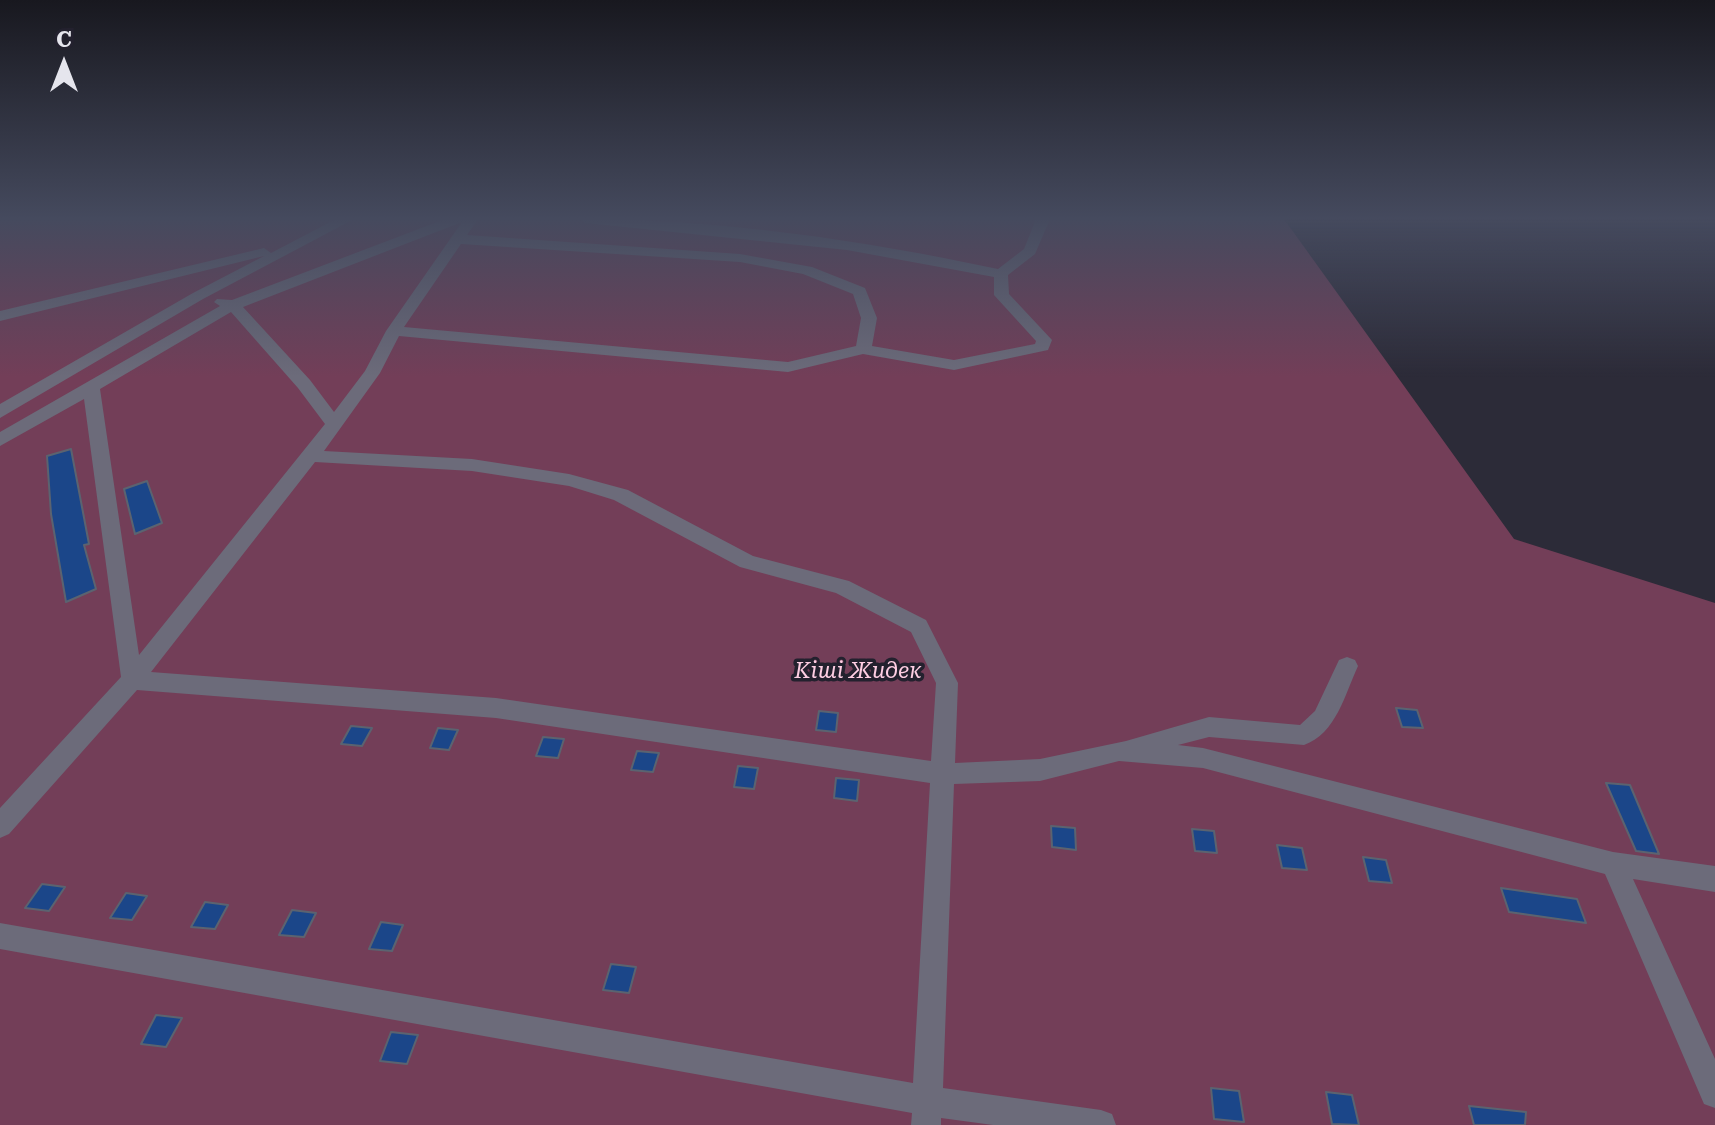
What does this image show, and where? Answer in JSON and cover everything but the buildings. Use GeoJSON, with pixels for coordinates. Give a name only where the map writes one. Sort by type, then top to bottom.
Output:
{"type":"FeatureCollection","features":[{"type":"Feature","properties":{"kind":"street"},"geometry":{"type":"LineString","coordinates":[[0,316],[184,272]]}},
{"type":"Feature","properties":{"kind":"street"},"geometry":{"type":"LineString","coordinates":[[0,412],[244,272]]}},
{"type":"Feature","properties":{"kind":"street"},"geometry":{"type":"LineString","coordinates":[[0,440],[233,305],[332,272]]}},
{"type":"Feature","properties":{"kind":"street"},"geometry":{"type":"LineString","coordinates":[[0,826],[132,680],[310,456],[372,373],[431,272]]}},
{"type":"Feature","properties":{"kind":"street"},"geometry":{"type":"LineString","coordinates":[[811,272],[860,291],[869,318],[863,349]]}},
{"type":"Feature","properties":{"kind":"street"},"geometry":{"type":"LineString","coordinates":[[990,272],[1001,274]]}},
{"type":"Feature","properties":{"kind":"street"},"geometry":{"type":"LineString","coordinates":[[1001,274],[1004,272]]}},
{"type":"Feature","properties":{"kind":"street"},"geometry":{"type":"LineString","coordinates":[[394,331],[788,367],[863,349],[954,365],[1042,347],[1044,340],[1002,295],[1001,274]]}},
{"type":"Feature","properties":{"kind":"street"},"geometry":{"type":"LineString","coordinates":[[198,296],[233,305],[304,384],[333,423]]}},
{"type":"Feature","properties":{"kind":"street"},"geometry":{"type":"LineString","coordinates":[[91,387],[132,680]]}},
{"type":"Feature","properties":{"kind":"street"},"geometry":{"type":"LineString","coordinates":[[310,456],[472,465],[569,480],[621,495],[747,562],[855,593],[919,626],[947,683],[927,1113]]}},
{"type":"Feature","properties":{"kind":"street"},"geometry":{"type":"LineString","coordinates":[[132,680],[496,708],[945,774],[1040,770],[1209,727],[1304,735],[1323,718],[1347,666]]}},
{"type":"Feature","properties":{"kind":"street"},"geometry":{"type":"LineString","coordinates":[[1119,751],[1203,758],[1613,864],[1715,879]]}},
{"type":"Feature","properties":{"kind":"street"},"geometry":{"type":"LineString","coordinates":[[1613,864],[1715,1093]]}},
{"type":"Feature","properties":{"kind":"street"},"geometry":{"type":"LineString","coordinates":[[0,936],[927,1113],[1101,1125]]}},
{"type":"Feature","properties":{"kind":"green space","name":"Кіші Жидек"},"geometry":{"type":"Polygon","coordinates":[[[0,272],[1322,272],[1514,539],[1715,603],[1715,1125],[0,1125],[0,272]]]}}]}
